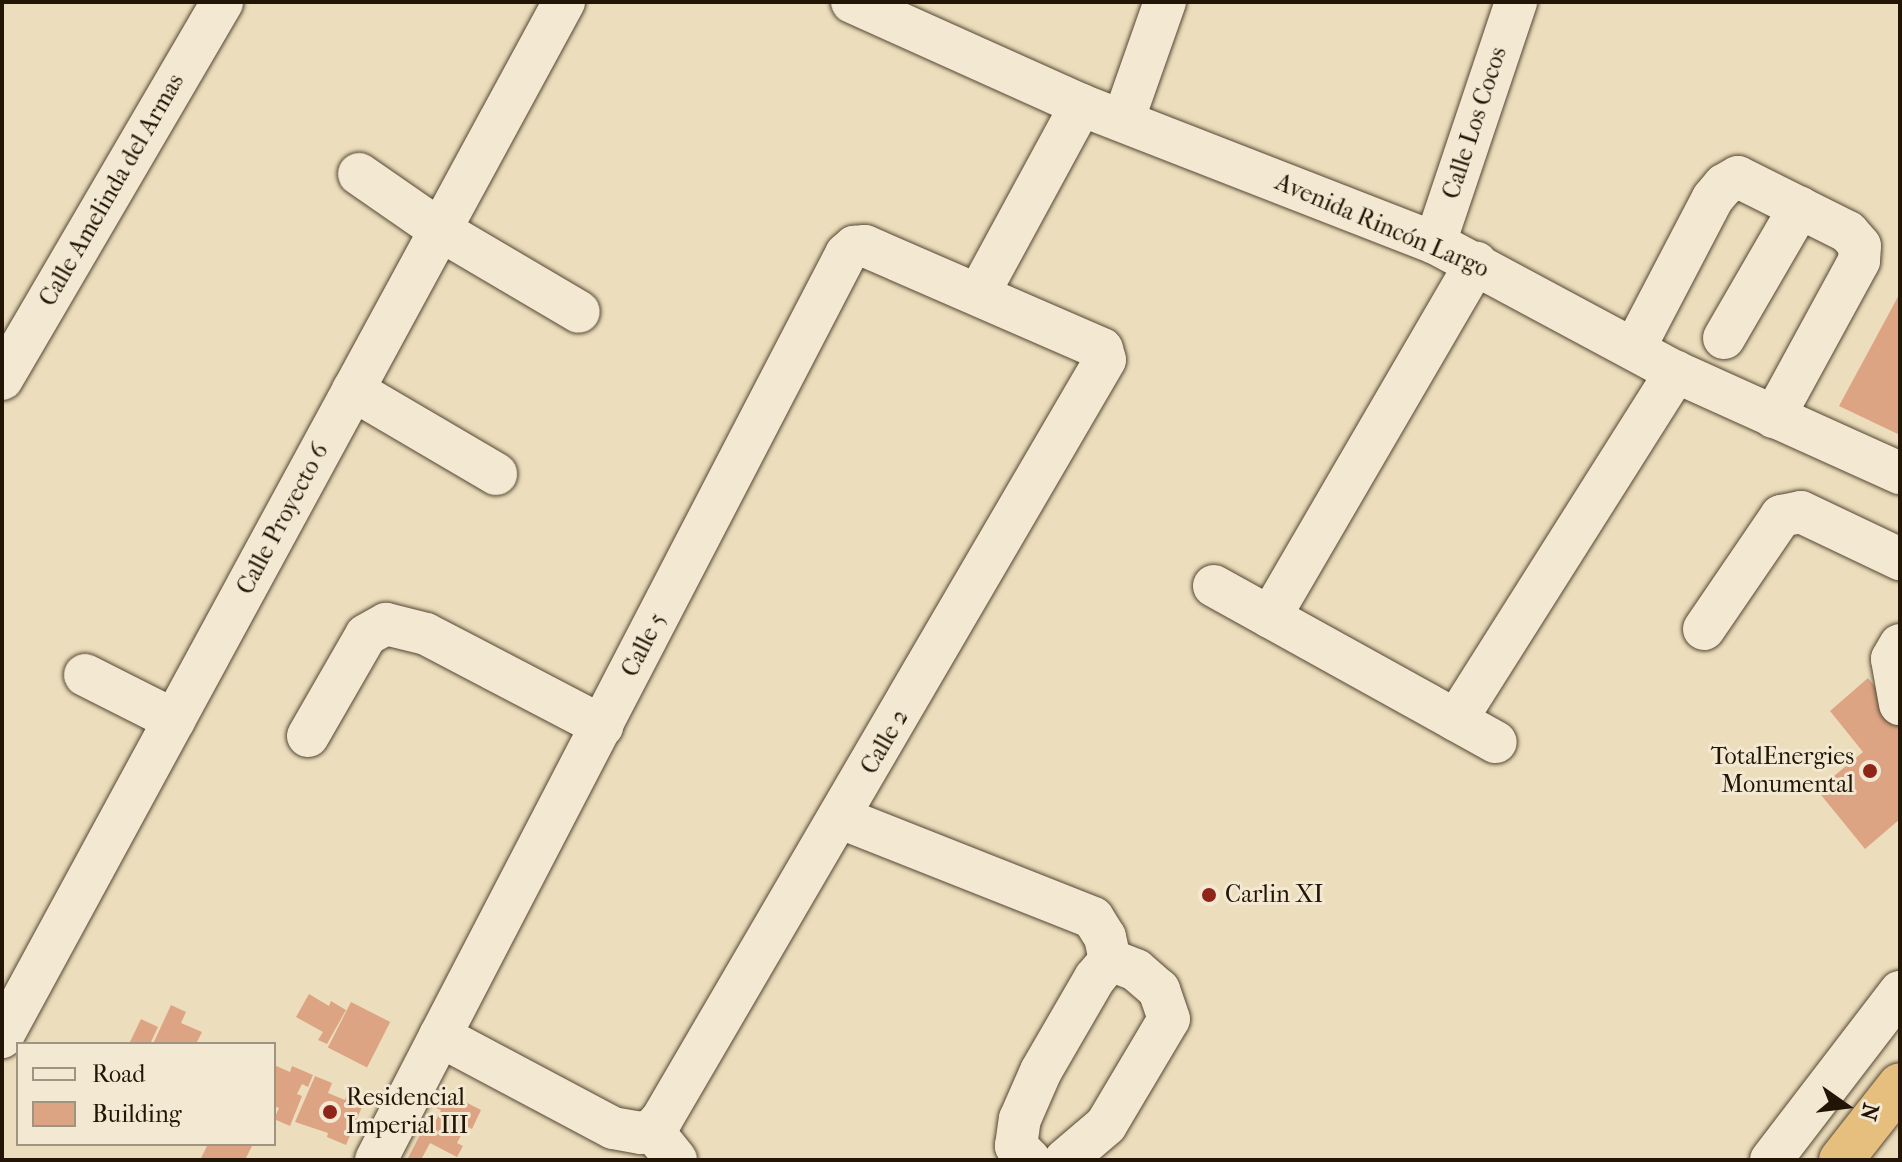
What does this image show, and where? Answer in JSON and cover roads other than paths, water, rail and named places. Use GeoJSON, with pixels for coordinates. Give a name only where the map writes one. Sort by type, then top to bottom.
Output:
{"type":"FeatureCollection","features":[{"type":"Feature","properties":{"kind":"highway"},"geometry":{"type":"LineString","coordinates":[[1841,1160],[1900,1085]]}},
{"type":"Feature","properties":{"kind":"street","name":"Calle Amelinda del Armas"},"geometry":{"type":"LineString","coordinates":[[2,379],[222,2]]}},
{"type":"Feature","properties":{"kind":"street","name":"Calle Proyecto 6"},"geometry":{"type":"LineString","coordinates":[[2,1037],[564,2]]}},
{"type":"Feature","properties":{"kind":"street","name":"Avenida Rincón Largo"},"geometry":{"type":"LineString","coordinates":[[852,2],[1081,105],[1435,243],[1676,372],[1900,473]]}},
{"type":"Feature","properties":{"kind":"street"},"geometry":{"type":"LineString","coordinates":[[1123,121],[1165,2]]}},
{"type":"Feature","properties":{"kind":"street","name":"Calle Los Cocos"},"geometry":{"type":"LineString","coordinates":[[1435,243],[1516,2]]}},
{"type":"Feature","properties":{"kind":"street"},"geometry":{"type":"LineString","coordinates":[[979,293],[1081,105]]}},
{"type":"Feature","properties":{"kind":"street"},"geometry":{"type":"LineString","coordinates":[[359,174],[440,230],[579,312]]}},
{"type":"Feature","properties":{"kind":"street"},"geometry":{"type":"LineString","coordinates":[[1634,349],[1724,185],[1738,177],[1800,207],[1848,232],[1860,246],[1859,261],[1774,417]]}},
{"type":"Feature","properties":{"kind":"street"},"geometry":{"type":"LineString","coordinates":[[1724,338],[1800,207]]}},
{"type":"Feature","properties":{"kind":"street","name":"Calle 5"},"geometry":{"type":"LineString","coordinates":[[376,1160],[846,254],[854,247],[865,246],[979,293]]}},
{"type":"Feature","properties":{"kind":"street"},"geometry":{"type":"LineString","coordinates":[[1270,617],[1476,263]]}},
{"type":"Feature","properties":{"kind":"street","name":"Calle 2"},"geometry":{"type":"LineString","coordinates":[[664,1145],[662,1119],[841,818],[1105,360],[1102,349],[979,293]]}},
{"type":"Feature","properties":{"kind":"street"},"geometry":{"type":"LineString","coordinates":[[1456,720],[1676,372]]}},
{"type":"Feature","properties":{"kind":"street"},"geometry":{"type":"LineString","coordinates":[[353,390],[496,474]]}},
{"type":"Feature","properties":{"kind":"street"},"geometry":{"type":"LineString","coordinates":[[1704,629],[1781,516],[1801,512],[1900,559]]}},
{"type":"Feature","properties":{"kind":"street"},"geometry":{"type":"LineString","coordinates":[[1214,586],[1496,742]]}},
{"type":"Feature","properties":{"kind":"street"},"geometry":{"type":"LineString","coordinates":[[308,736],[366,635],[386,624],[426,634],[602,726]]}},
{"type":"Feature","properties":{"kind":"street"},"geometry":{"type":"LineString","coordinates":[[1900,645],[1892,659],[1900,704]]}},
{"type":"Feature","properties":{"kind":"street"},"geometry":{"type":"LineString","coordinates":[[85,675],[174,720]]}},
{"type":"Feature","properties":{"kind":"street"},"geometry":{"type":"LineString","coordinates":[[841,818],[1093,918],[1105,937],[1110,960]]}},
{"type":"Feature","properties":{"kind":"street"},"geometry":{"type":"LineString","coordinates":[[1030,1160],[1016,1146],[1020,1119],[1041,1071],[1095,978],[1110,960]]}},
{"type":"Feature","properties":{"kind":"street"},"geometry":{"type":"LineString","coordinates":[[1065,1160],[1106,1125],[1169,1019],[1159,990],[1136,970],[1110,960]]}},
{"type":"Feature","properties":{"kind":"street"},"geometry":{"type":"LineString","coordinates":[[1771,1160],[1900,992]]}},
{"type":"Feature","properties":{"kind":"street"},"geometry":{"type":"LineString","coordinates":[[440,1036],[613,1128],[641,1133],[664,1145]]}},
{"type":"Feature","properties":{"kind":"place","name":"TotalEnergies Monumental"},"geometry":{"type":"Point","coordinates":[1870,771]}},
{"type":"Feature","properties":{"kind":"place","name":"Carlin XI"},"geometry":{"type":"Point","coordinates":[1209,895]}},
{"type":"Feature","properties":{"kind":"place","name":"Residencial Imperial III"},"geometry":{"type":"Point","coordinates":[330,1112]}}]}
